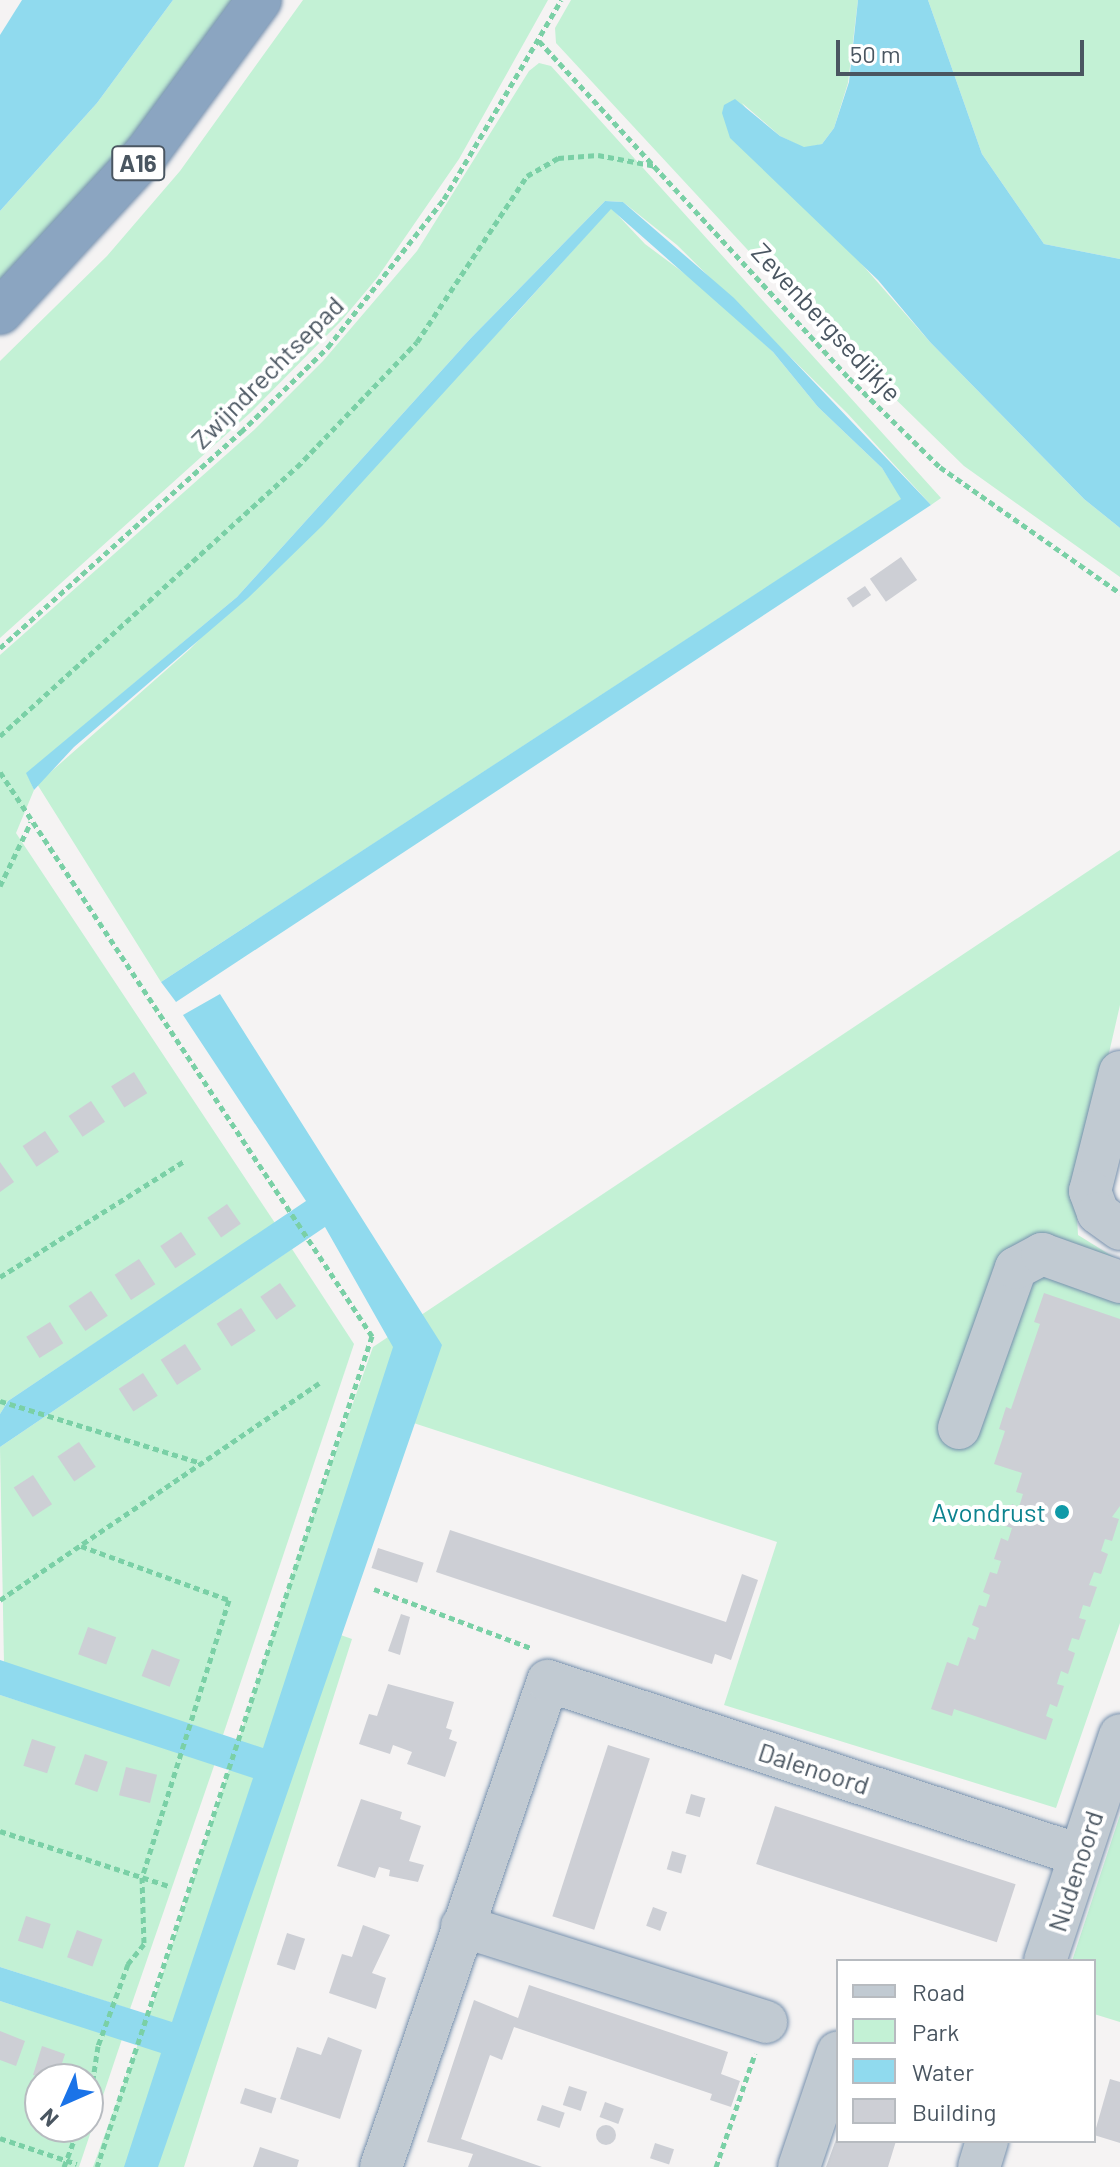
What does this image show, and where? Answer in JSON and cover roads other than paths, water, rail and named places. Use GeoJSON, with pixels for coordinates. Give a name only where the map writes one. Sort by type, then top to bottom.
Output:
{"type":"FeatureCollection","features":[{"type":"Feature","properties":{"kind":"highway","name":"A16"},"geometry":{"type":"LineString","coordinates":[[0,312],[146,154],[259,0]]}},
{"type":"Feature","properties":{"kind":"street"},"geometry":{"type":"LineString","coordinates":[[1120,1072],[1090,1191],[1098,1213],[1120,1229]]}},
{"type":"Feature","properties":{"kind":"street"},"geometry":{"type":"LineString","coordinates":[[959,1428],[1016,1268],[1042,1254],[1120,1282]]}},
{"type":"Feature","properties":{"kind":"street","name":"Dalenoord"},"geometry":{"type":"LineString","coordinates":[[462,1926],[548,1681],[1079,1855]]}},
{"type":"Feature","properties":{"kind":"street","name":"Nudenoord"},"geometry":{"type":"LineString","coordinates":[[1046,1959],[1120,1735]]}},
{"type":"Feature","properties":{"kind":"street"},"geometry":{"type":"LineString","coordinates":[[381,2167],[462,1926],[766,2022]]}},
{"type":"Feature","properties":{"kind":"street"},"geometry":{"type":"LineString","coordinates":[[799,2167],[836,2058]]}},
{"type":"Feature","properties":{"kind":"street"},"geometry":{"type":"LineString","coordinates":[[979,2167],[986,2143]]}},
{"type":"Feature","properties":{"kind":"water"},"geometry":{"type":"Polygon","coordinates":[[[22,0],[173,0],[97,103],[0,211],[0,35],[22,0]]]}},
{"type":"Feature","properties":{"kind":"water"},"geometry":{"type":"Polygon","coordinates":[[[858,0],[928,0],[982,154],[1044,244],[1120,259],[1120,528],[1084,499],[930,342],[878,280],[730,138],[722,113],[724,105],[735,99],[780,136],[804,147],[822,144],[834,128],[849,82],[858,0]]]}},
{"type":"Feature","properties":{"kind":"water"},"geometry":{"type":"Polygon","coordinates":[[[605,201],[623,202],[734,298],[931,505],[176,1002],[161,982],[901,499],[882,468],[818,407],[773,352],[611,209],[323,525],[248,598],[74,747],[34,790],[26,773],[237,597],[471,338],[605,201]]]}},
{"type":"Feature","properties":{"kind":"water"},"geometry":{"type":"Polygon","coordinates":[[[220,994],[442,1345],[158,2167],[124,2167],[161,2053],[0,2001],[0,1967],[172,2022],[253,1778],[0,1695],[0,1660],[263,1748],[393,1347],[325,1227],[0,1447],[0,1414],[8,1401],[306,1201],[183,1015],[220,994]]]}},
{"type":"Feature","properties":{"kind":"place","name":"Avondrust"},"geometry":{"type":"Point","coordinates":[1062,1512]}}]}
